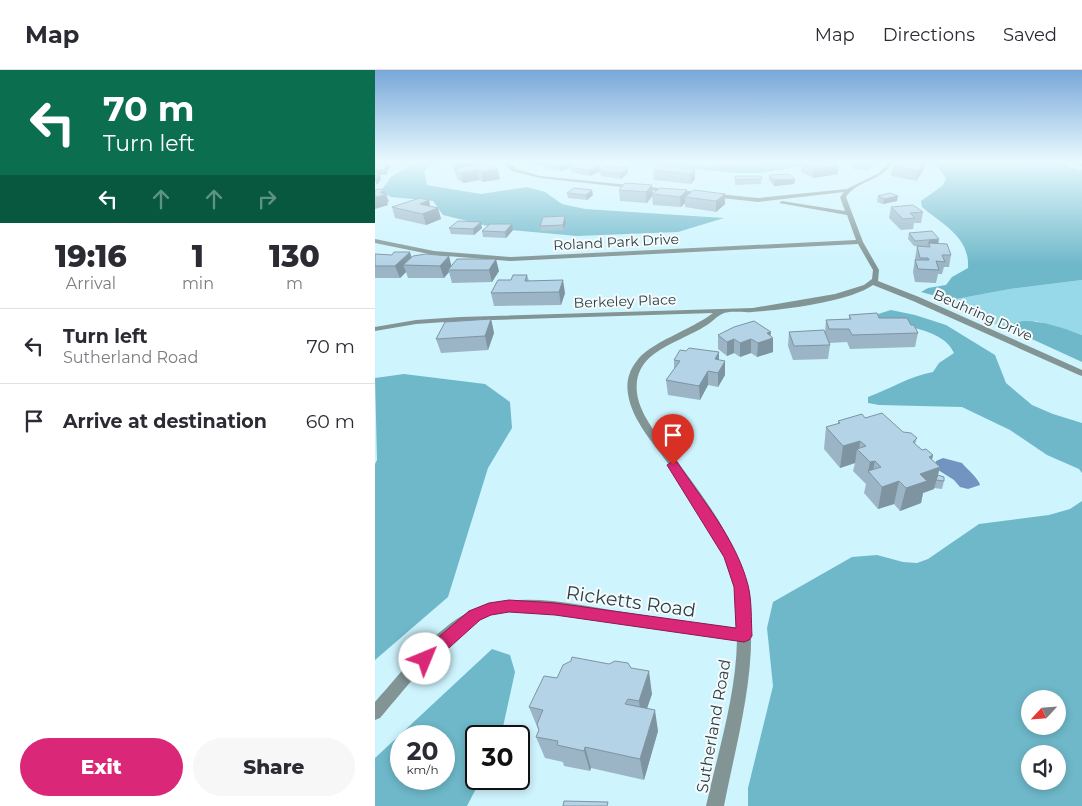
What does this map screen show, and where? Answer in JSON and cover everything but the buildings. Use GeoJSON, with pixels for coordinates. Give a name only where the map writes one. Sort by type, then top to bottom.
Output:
{"type":"FeatureCollection","features":[{"type":"Feature","properties":{"kind":"street"},"geometry":{"type":"LineString","coordinates":[[723,196],[849,213]]}},
{"type":"Feature","properties":{"kind":"street"},"geometry":{"type":"LineString","coordinates":[[758,200],[791,196]]}},
{"type":"Feature","properties":{"kind":"street"},"geometry":{"type":"LineString","coordinates":[[843,196],[860,242],[876,270],[877,276],[873,282]]}},
{"type":"Feature","properties":{"kind":"street","name":"Roland Park Drive"},"geometry":{"type":"LineString","coordinates":[[375,241],[434,253],[511,259],[860,242]]}},
{"type":"Feature","properties":{"kind":"street","name":"Berkeley Place"},"geometry":{"type":"LineString","coordinates":[[375,329],[460,319],[721,310],[787,305],[851,292],[873,282]]}},
{"type":"Feature","properties":{"kind":"street","name":"Beuhring Drive"},"geometry":{"type":"LineString","coordinates":[[873,282],[908,295],[1082,373]]}},
{"type":"Feature","properties":{"kind":"street","name":"Sutherland Road"},"geometry":{"type":"LineString","coordinates":[[715,806],[734,716],[744,636],[741,587],[731,557],[704,510],[642,419],[636,407],[631,384],[632,374],[644,356],[709,321],[721,310]]}},
{"type":"Feature","properties":{"kind":"street","name":"Ricketts Road"},"geometry":{"type":"LineString","coordinates":[[375,713],[444,640],[474,616],[489,609],[509,606],[555,609],[744,636]]}},
{"type":"Feature","properties":{"kind":"shaded area"},"geometry":{"type":"Polygon","coordinates":[[[390,196],[551,196],[562,204],[585,209],[724,218],[678,232],[577,236],[500,229],[443,215],[433,201],[390,196]]]}},
{"type":"Feature","properties":{"kind":"shaded area"},"geometry":{"type":"Polygon","coordinates":[[[928,196],[1082,196],[1082,280],[1010,289],[951,300],[921,292],[928,288],[946,285],[952,277],[968,268],[965,248],[960,240],[922,207],[921,201],[928,196]]]}},
{"type":"Feature","properties":{"kind":"shaded area"},"geometry":{"type":"Polygon","coordinates":[[[1082,280],[1082,335],[1036,321],[1014,328],[1021,334],[950,307],[936,297],[951,300],[1010,289],[1082,280]]]}},
{"type":"Feature","properties":{"kind":"shaded area"},"geometry":{"type":"Polygon","coordinates":[[[891,310],[946,325],[995,355],[1006,383],[1032,405],[1082,423],[1082,473],[1079,469],[1047,455],[1010,430],[962,407],[879,405],[868,403],[868,397],[908,380],[933,372],[939,363],[954,353],[949,345],[934,334],[885,322],[879,318],[878,314],[891,310]]]}},
{"type":"Feature","properties":{"kind":"shaded area"},"geometry":{"type":"Polygon","coordinates":[[[1024,321],[1061,327],[1082,335],[1082,362],[1021,334],[1014,328],[1014,323],[1024,321]]]}},
{"type":"Feature","properties":{"kind":"shaded area"},"geometry":{"type":"Polygon","coordinates":[[[404,374],[485,384],[510,402],[512,428],[488,468],[448,597],[375,660],[375,464],[377,460],[375,378],[404,374]]]}},
{"type":"Feature","properties":{"kind":"shaded area"},"geometry":{"type":"Polygon","coordinates":[[[943,458],[962,463],[980,485],[968,489],[960,487],[954,480],[935,468],[936,461],[943,458]]]}},
{"type":"Feature","properties":{"kind":"shaded area"},"geometry":{"type":"Polygon","coordinates":[[[1082,501],[1082,806],[748,806],[748,788],[773,686],[767,628],[773,602],[852,557],[877,555],[903,562],[917,563],[928,559],[979,524],[1049,515],[1070,509],[1082,501]]]}},
{"type":"Feature","properties":{"kind":"shaded area"},"geometry":{"type":"Polygon","coordinates":[[[492,649],[510,655],[515,672],[503,725],[465,725],[465,790],[475,790],[467,806],[375,806],[375,758],[390,744],[390,790],[455,790],[455,725],[410,725],[492,649]]]}},
{"type":"Feature","properties":{"kind":"route"},"geometry":{"type":"LineString","coordinates":[[425,659],[461,625],[474,616],[489,609],[509,606],[555,609],[744,636],[741,587],[731,557],[704,510],[673,465]]}}]}
